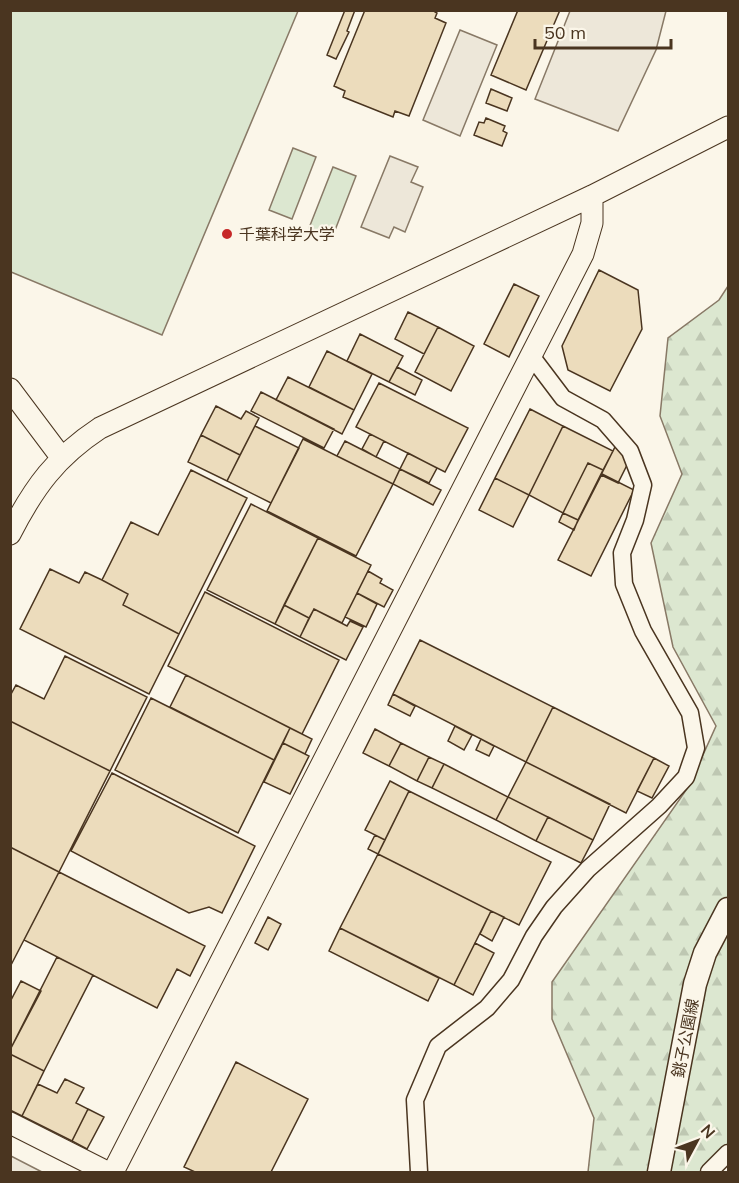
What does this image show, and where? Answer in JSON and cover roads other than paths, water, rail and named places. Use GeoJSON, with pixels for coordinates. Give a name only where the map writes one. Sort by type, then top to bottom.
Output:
{"type":"FeatureCollection","features":[{"type":"Feature","properties":{"kind":"main road","name":"銚子公園線"},"geometry":{"type":"LineString","coordinates":[[659,1173],[695,984],[705,953],[729,909]]}},
{"type":"Feature","properties":{"kind":"street"},"geometry":{"type":"LineString","coordinates":[[10,534],[26,504],[61,457],[100,428],[592,196],[729,127]]}},
{"type":"Feature","properties":{"kind":"street"},"geometry":{"type":"LineString","coordinates":[[113,1173],[583,254],[592,223],[592,196]]}},
{"type":"Feature","properties":{"kind":"street"},"geometry":{"type":"LineString","coordinates":[[419,1173],[415,1100],[438,1046],[486,1008],[511,980],[534,936],[554,907],[588,869],[659,806],[686,777],[696,748],[690,713],[643,631],[624,584],[622,553],[635,520],[643,485],[630,451],[603,420],[564,398],[532,357]]}},
{"type":"Feature","properties":{"kind":"street"},"geometry":{"type":"LineString","coordinates":[[10,389],[61,457]]}},
{"type":"Feature","properties":{"kind":"street"},"geometry":{"type":"LineString","coordinates":[[10,1123],[107,1173]]}},
{"type":"Feature","properties":{"kind":"street"},"geometry":{"type":"LineString","coordinates":[[709,1173],[729,1153]]}},
{"type":"Feature","properties":{"kind":"place","name":"千葉科学大学"},"geometry":{"type":"Point","coordinates":[227,234]}}]}
